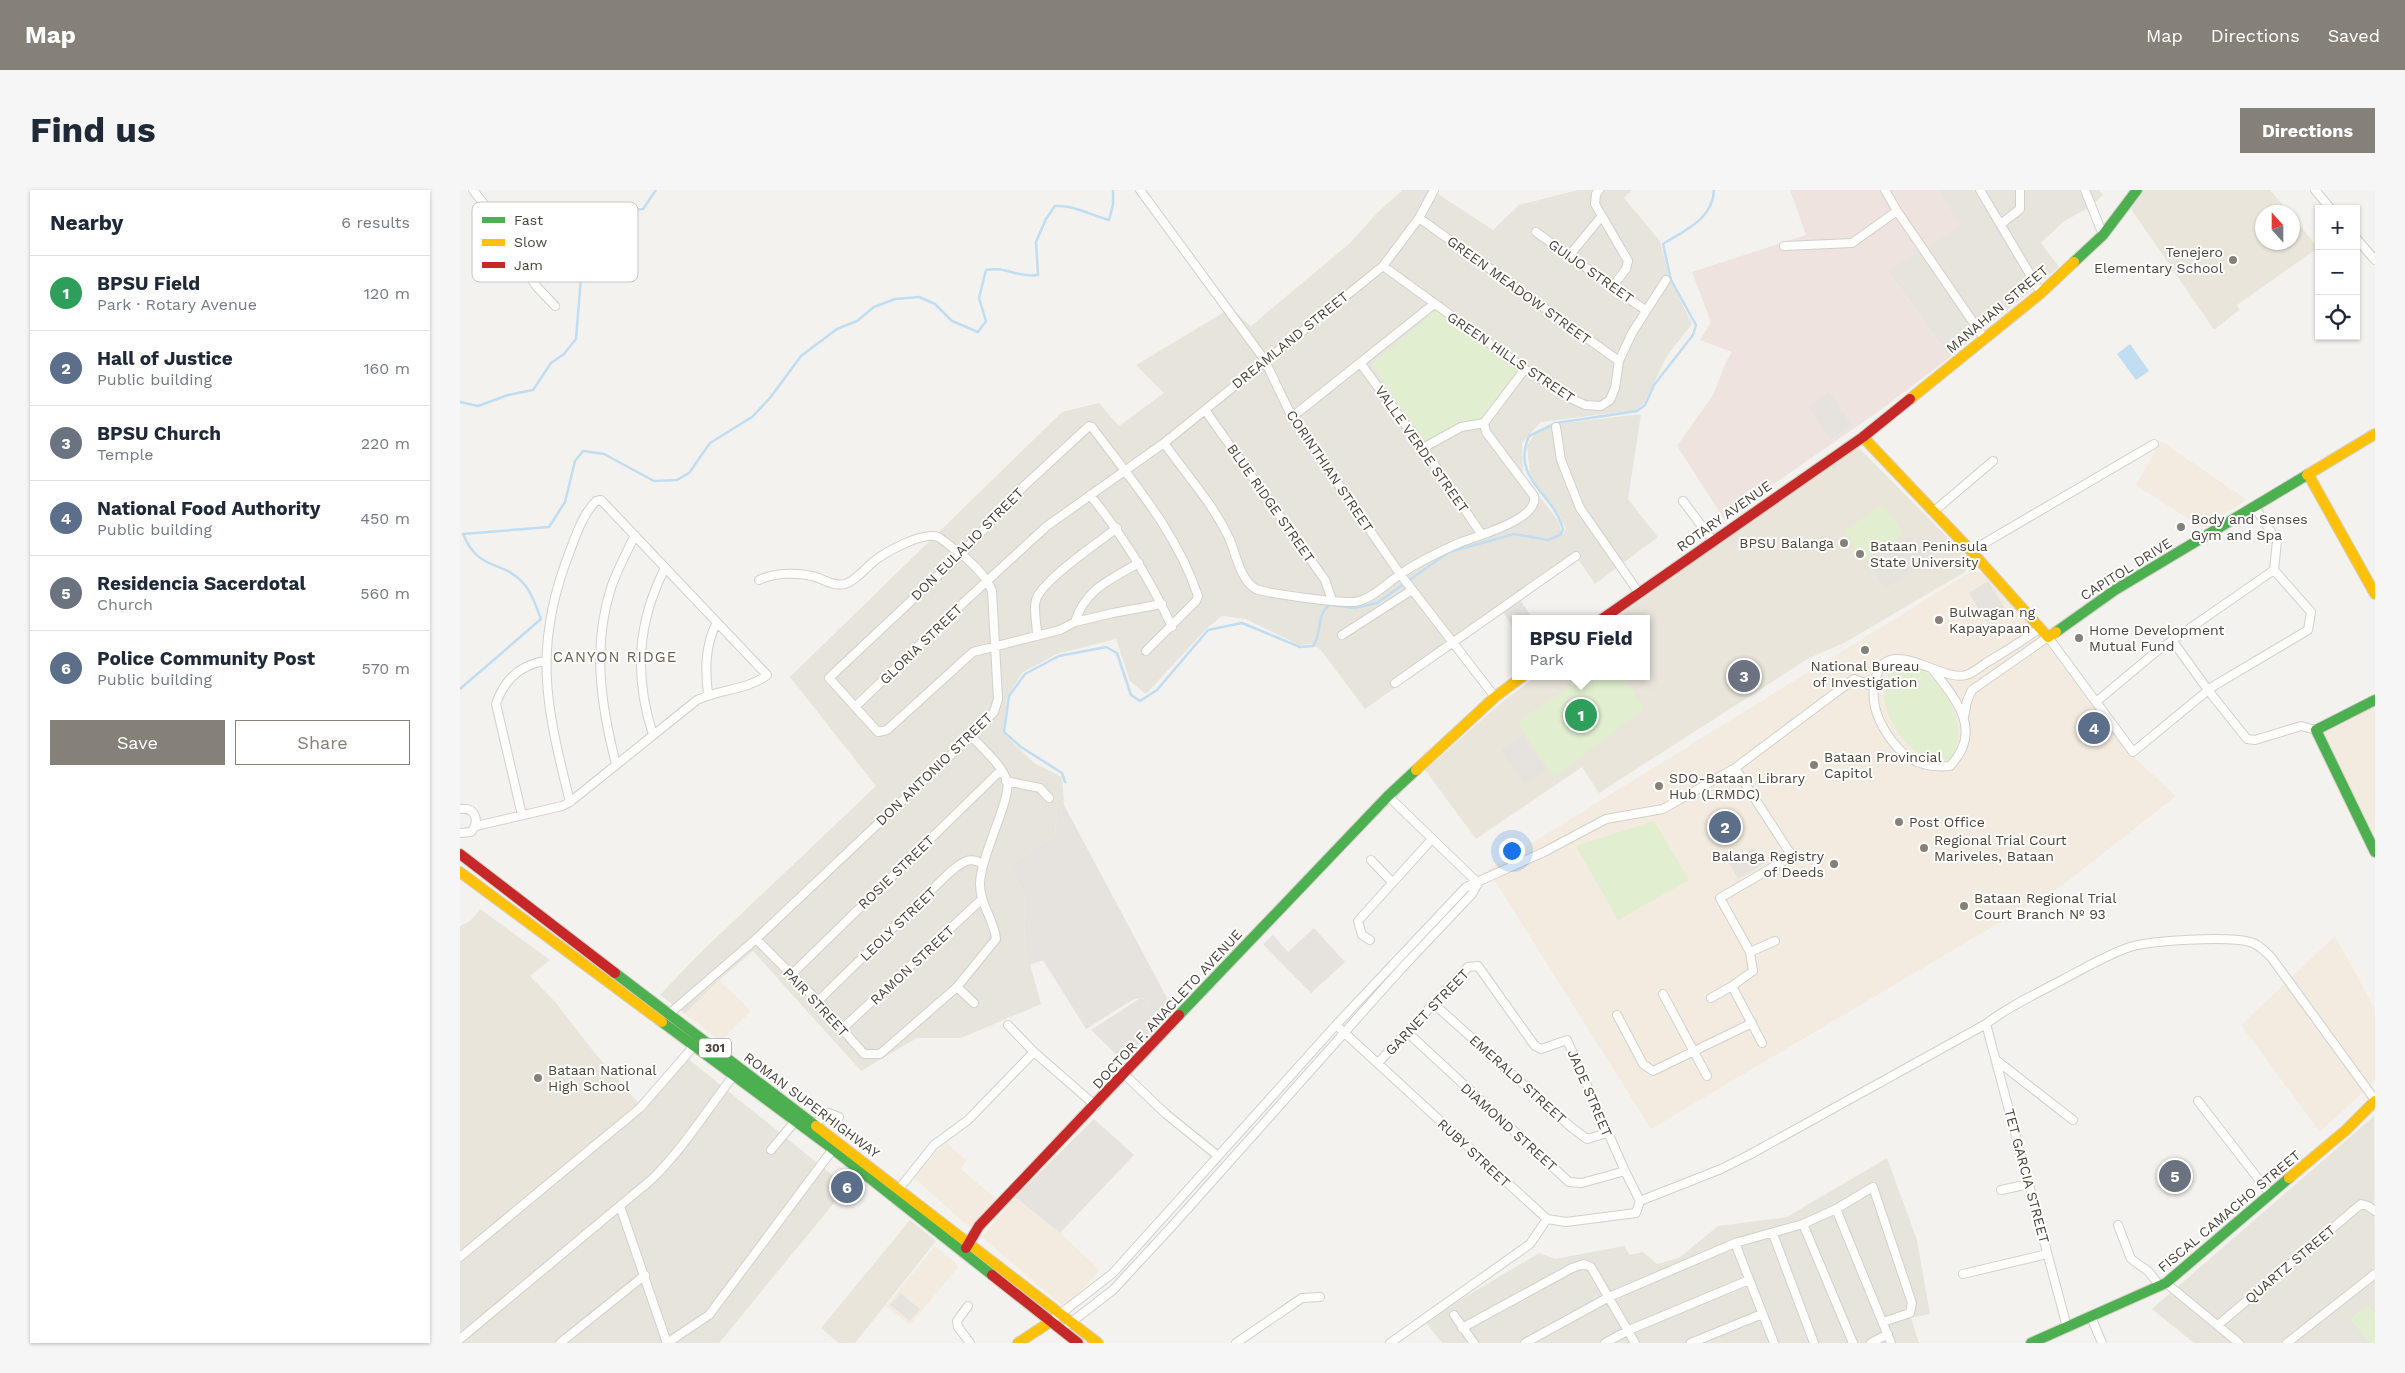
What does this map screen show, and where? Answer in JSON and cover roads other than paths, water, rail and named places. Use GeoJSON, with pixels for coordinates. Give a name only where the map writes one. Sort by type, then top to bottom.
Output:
{"type":"FeatureCollection","features":[{"type":"Feature","properties":{"kind":"main road","name":"MANAHAN STREET"},"geometry":{"type":"LineString","coordinates":[[1863,437],[2040,293],[2102,235],[2137,190]]}},
{"type":"Feature","properties":{"kind":"main road","name":"CAPITOL DRIVE"},"geometry":{"type":"LineString","coordinates":[[2048,637],[2115,590],[2375,434]]}},
{"type":"Feature","properties":{"kind":"main road"},"geometry":{"type":"LineString","coordinates":[[1863,437],[1972,551],[2048,637]]}},
{"type":"Feature","properties":{"kind":"main road","name":"ROTARY AVENUE"},"geometry":{"type":"LineString","coordinates":[[1608,615],[1863,437]]}},
{"type":"Feature","properties":{"kind":"main road"},"geometry":{"type":"LineString","coordinates":[[2308,474],[2375,594]]}},
{"type":"Feature","properties":{"kind":"main road"},"geometry":{"type":"LineString","coordinates":[[1388,796],[1495,697],[1518,680]]}},
{"type":"Feature","properties":{"kind":"main road"},"geometry":{"type":"LineString","coordinates":[[2375,700],[2316,730],[2375,852]]}},
{"type":"Feature","properties":{"kind":"main road","name":"DOCTOR F. ANACLETO AVENUE"},"geometry":{"type":"LineString","coordinates":[[966,1248],[979,1226],[1096,1106],[1259,929],[1388,796]]}},
{"type":"Feature","properties":{"kind":"main road","name":"ROMAN SUPERHIGHWAY"},"geometry":{"type":"LineString","coordinates":[[460,854],[899,1189],[1050,1322],[1078,1343]]}},
{"type":"Feature","properties":{"kind":"main road","name":"ROMAN SUPERHIGHWAY"},"geometry":{"type":"LineString","coordinates":[[460,872],[966,1248],[1062,1314],[1098,1343]]}},
{"type":"Feature","properties":{"kind":"main road","name":"FISCAL CAMACHO STREET"},"geometry":{"type":"LineString","coordinates":[[2030,1343],[2163,1285],[2346,1130],[2375,1101]]}},
{"type":"Feature","properties":{"kind":"main road"},"geometry":{"type":"LineString","coordinates":[[1018,1343],[1050,1322]]}},
{"type":"Feature","properties":{"kind":"street"},"geometry":{"type":"LineString","coordinates":[[473,190],[482,202]]}},
{"type":"Feature","properties":{"kind":"street","name":"CORINTHIAN STREET"},"geometry":{"type":"LineString","coordinates":[[1140,190],[1264,360],[1292,417],[1402,577],[1495,697]]}},
{"type":"Feature","properties":{"kind":"street","name":"DREAMLAND STREET"},"geometry":{"type":"LineString","coordinates":[[1125,472],[1164,443],[1264,360],[1383,266],[1419,218],[1434,190]]}},
{"type":"Feature","properties":{"kind":"street"},"geometry":{"type":"LineString","coordinates":[[1599,190],[1596,194],[1595,204],[1628,261],[1626,269],[1613,286]]}},
{"type":"Feature","properties":{"kind":"street"},"geometry":{"type":"LineString","coordinates":[[1885,190],[1897,211],[1984,338]]}},
{"type":"Feature","properties":{"kind":"street"},"geometry":{"type":"LineString","coordinates":[[1980,190],[2040,293]]}},
{"type":"Feature","properties":{"kind":"street"},"geometry":{"type":"LineString","coordinates":[[2001,224],[2020,209],[2020,190]]}},
{"type":"Feature","properties":{"kind":"street"},"geometry":{"type":"LineString","coordinates":[[2085,190],[2102,235]]}},
{"type":"Feature","properties":{"kind":"street"},"geometry":{"type":"LineString","coordinates":[[2319,191],[2328,205]]}},
{"type":"Feature","properties":{"kind":"street"},"geometry":{"type":"LineString","coordinates":[[1784,246],[1852,243],[1897,211]]}},
{"type":"Feature","properties":{"kind":"street"},"geometry":{"type":"LineString","coordinates":[[1569,256],[1601,217]]}},
{"type":"Feature","properties":{"kind":"street","name":"GREEN MEADOW STREET"},"geometry":{"type":"LineString","coordinates":[[1419,218],[1619,361]]}},
{"type":"Feature","properties":{"kind":"street","name":"GUIJO STREET"},"geometry":{"type":"LineString","coordinates":[[1536,232],[1645,310]]}},
{"type":"Feature","properties":{"kind":"street"},"geometry":{"type":"LineString","coordinates":[[2360,243],[2375,260]]}},
{"type":"Feature","properties":{"kind":"street","name":"GREEN HILLS STREET"},"geometry":{"type":"LineString","coordinates":[[1383,266],[1525,369],[1585,406],[1601,406],[1610,400],[1615,388],[1619,361],[1632,333],[1666,280]]}},
{"type":"Feature","properties":{"kind":"street"},"geometry":{"type":"LineString","coordinates":[[534,282],[555,306]]}},
{"type":"Feature","properties":{"kind":"street"},"geometry":{"type":"LineString","coordinates":[[1292,417],[1434,304]]}},
{"type":"Feature","properties":{"kind":"street","name":"VALLE VERDE STREET"},"geometry":{"type":"LineString","coordinates":[[1361,364],[1423,448],[1482,536]]}},
{"type":"Feature","properties":{"kind":"street"},"geometry":{"type":"LineString","coordinates":[[1423,448],[1461,427],[1484,424],[1525,369]]}},
{"type":"Feature","properties":{"kind":"street","name":"BLUE RIDGE STREET"},"geometry":{"type":"LineString","coordinates":[[1205,410],[1325,580],[1332,600]]}},
{"type":"Feature","properties":{"kind":"street"},"geometry":{"type":"LineString","coordinates":[[1164,443],[1229,538],[1246,581],[1254,588],[1355,602],[1402,577],[1430,556],[1482,536],[1518,519],[1533,507],[1535,502],[1534,496],[1486,432],[1484,424]]}},
{"type":"Feature","properties":{"kind":"street","name":"DON EULALIO STREET"},"geometry":{"type":"LineString","coordinates":[[997,646],[973,652],[887,730],[878,732],[829,678],[961,554],[1023,487],[1086,427],[1092,427],[1180,552],[1198,596],[1196,602],[1172,627]]}},
{"type":"Feature","properties":{"kind":"street"},"geometry":{"type":"LineString","coordinates":[[1556,427],[1561,460],[1580,508],[1639,593]]}},
{"type":"Feature","properties":{"kind":"street"},"geometry":{"type":"LineString","coordinates":[[1972,551],[2154,444]]}},
{"type":"Feature","properties":{"kind":"street"},"geometry":{"type":"LineString","coordinates":[[1933,512],[1993,461]]}},
{"type":"Feature","properties":{"kind":"street"},"geometry":{"type":"LineString","coordinates":[[759,580],[772,575],[791,574],[811,575],[836,584],[844,584],[852,581],[876,559],[899,546],[928,536],[938,537],[961,554],[988,582],[1047,526],[1125,472]]}},
{"type":"Feature","properties":{"kind":"street"},"geometry":{"type":"LineString","coordinates":[[1090,495],[1117,528],[1139,563],[1162,604],[1172,627],[1146,651]]}},
{"type":"Feature","properties":{"kind":"street"},"geometry":{"type":"LineString","coordinates":[[476,826],[562,806],[570,802],[697,700],[708,694],[760,680],[767,675],[601,500],[596,501],[592,505],[577,533],[562,571],[549,618],[545,661],[553,735],[570,802]]}},
{"type":"Feature","properties":{"kind":"street"},"geometry":{"type":"LineString","coordinates":[[1683,501],[1713,541]]}},
{"type":"Feature","properties":{"kind":"street"},"geometry":{"type":"LineString","coordinates":[[2040,628],[1966,675],[1944,674],[1908,659],[1895,660],[1881,668],[1874,687],[1877,716],[1883,728],[1907,758],[1927,766],[1950,766],[1956,760],[1966,737],[1964,717],[1967,701],[1972,690],[2048,637],[2133,752],[2208,690],[2308,630],[2311,612],[2274,570],[2277,541],[2254,506]]}},
{"type":"Feature","properties":{"kind":"street"},"geometry":{"type":"LineString","coordinates":[[1037,634],[1035,601],[1039,592],[1063,569],[1117,528]]}},
{"type":"Feature","properties":{"kind":"street"},"geometry":{"type":"LineString","coordinates":[[616,764],[602,704],[599,664],[603,627],[611,588],[635,535]]}},
{"type":"Feature","properties":{"kind":"street"},"geometry":{"type":"LineString","coordinates":[[1395,683],[1576,556]]}},
{"type":"Feature","properties":{"kind":"street"},"geometry":{"type":"LineString","coordinates":[[1075,622],[1080,605],[1092,592],[1139,563]]}},
{"type":"Feature","properties":{"kind":"street"},"geometry":{"type":"LineString","coordinates":[[653,735],[642,685],[641,649],[646,614],[666,568]]}},
{"type":"Feature","properties":{"kind":"street"},"geometry":{"type":"LineString","coordinates":[[2096,702],[2172,640],[2274,570]]}},
{"type":"Feature","properties":{"kind":"street","name":"DON ANTONIO STREET"},"geometry":{"type":"LineString","coordinates":[[669,1014],[756,939],[994,712],[998,700],[997,646],[993,594],[988,582]]}},
{"type":"Feature","properties":{"kind":"street","name":"GLORIA STREET"},"geometry":{"type":"LineString","coordinates":[[855,707],[963,603],[988,582]]}},
{"type":"Feature","properties":{"kind":"street"},"geometry":{"type":"LineString","coordinates":[[1342,635],[1411,589]]}},
{"type":"Feature","properties":{"kind":"street"},"geometry":{"type":"LineString","coordinates":[[997,646],[1037,634],[1060,630],[1075,622],[1162,604]]}},
{"type":"Feature","properties":{"kind":"street"},"geometry":{"type":"LineString","coordinates":[[708,694],[706,668],[710,635],[717,622]]}},
{"type":"Feature","properties":{"kind":"street"},"geometry":{"type":"LineString","coordinates":[[2172,640],[2247,739],[2255,740],[2301,726],[2316,730]]}},
{"type":"Feature","properties":{"kind":"street"},"geometry":{"type":"LineString","coordinates":[[522,816],[496,704],[502,688],[511,677],[522,668],[545,661]]}},
{"type":"Feature","properties":{"kind":"street"},"geometry":{"type":"LineString","coordinates":[[1932,669],[1964,717]]}},
{"type":"Feature","properties":{"kind":"street"},"geometry":{"type":"LineString","coordinates":[[1050,1322],[1103,1282],[1336,1025],[1466,887],[1544,852],[1606,819],[1663,809],[1734,768],[1854,679],[1874,687]]}},
{"type":"Feature","properties":{"kind":"street"},"geometry":{"type":"LineString","coordinates":[[971,736],[1001,770],[1006,781],[1007,793],[982,864],[981,900],[996,939],[957,987],[974,1003]]}},
{"type":"Feature","properties":{"kind":"street"},"geometry":{"type":"LineString","coordinates":[[1711,998],[1753,971],[1750,952],[1720,898],[1792,856],[1734,768]]}},
{"type":"Feature","properties":{"kind":"street","name":"ROSIE STREET"},"geometry":{"type":"LineString","coordinates":[[792,974],[1001,770]]}},
{"type":"Feature","properties":{"kind":"street"},"geometry":{"type":"LineString","coordinates":[[1006,781],[1040,788],[1049,798]]}},
{"type":"Feature","properties":{"kind":"street"},"geometry":{"type":"LineString","coordinates":[[1388,796],[1478,883]]}},
{"type":"Feature","properties":{"kind":"street"},"geometry":{"type":"LineString","coordinates":[[460,809],[467,808],[477,818],[476,826],[471,832],[460,833]]}},
{"type":"Feature","properties":{"kind":"street"},"geometry":{"type":"LineString","coordinates":[[1370,940],[1362,934],[1358,921],[1432,839]]}},
{"type":"Feature","properties":{"kind":"street","name":"LEOLY STREET"},"geometry":{"type":"LineString","coordinates":[[818,1001],[949,873],[968,860],[976,860],[982,864]]}},
{"type":"Feature","properties":{"kind":"street"},"geometry":{"type":"LineString","coordinates":[[1371,860],[1392,882]]}},
{"type":"Feature","properties":{"kind":"street"},"geometry":{"type":"LineString","coordinates":[[1060,1329],[1113,1290],[1344,1032],[1472,894],[1478,883]]}},
{"type":"Feature","properties":{"kind":"street","name":"RAMON STREET"},"geometry":{"type":"LineString","coordinates":[[842,1029],[981,900]]}},
{"type":"Feature","properties":{"kind":"street","name":"PAIR STREET"},"geometry":{"type":"LineString","coordinates":[[756,939],[818,1001],[864,1054],[880,1054],[957,987]]}},
{"type":"Feature","properties":{"kind":"street"},"geometry":{"type":"LineString","coordinates":[[1750,952],[1775,941]]}},
{"type":"Feature","properties":{"kind":"street"},"geometry":{"type":"LineString","coordinates":[[1390,1343],[1530,1244],[1547,1219],[1566,1222],[1636,1213],[1640,1201],[1721,1169],[1749,1155],[1986,1024],[2007,1009],[2128,947],[2169,942],[2248,941],[2259,945],[2271,957],[2375,1101]]}},
{"type":"Feature","properties":{"kind":"street","name":"GARNET STREET"},"geometry":{"type":"LineString","coordinates":[[1378,1063],[1468,968],[1478,966]]}},
{"type":"Feature","properties":{"kind":"street","name":"JADE STREET"},"geometry":{"type":"LineString","coordinates":[[1478,966],[1535,1046],[1541,1050],[1567,1040],[1624,1171],[1640,1201]]}},
{"type":"Feature","properties":{"kind":"street"},"geometry":{"type":"LineString","coordinates":[[1732,986],[1762,1044]]}},
{"type":"Feature","properties":{"kind":"street"},"geometry":{"type":"LineString","coordinates":[[1662,994],[1707,1076]]}},
{"type":"Feature","properties":{"kind":"street","name":"EMERALD STREET"},"geometry":{"type":"LineString","coordinates":[[1434,1004],[1571,1127],[1587,1139],[1608,1133]]}},
{"type":"Feature","properties":{"kind":"street"},"geometry":{"type":"LineString","coordinates":[[1617,1015],[1643,1064],[1653,1071],[1752,1023]]}},
{"type":"Feature","properties":{"kind":"street"},"geometry":{"type":"LineString","coordinates":[[1008,1024],[1034,1052],[1096,1106]]}},
{"type":"Feature","properties":{"kind":"street","name":"TET GARCIA STREET"},"geometry":{"type":"LineString","coordinates":[[1986,1024],[2067,1327]]}},
{"type":"Feature","properties":{"kind":"street","name":"RUBY STREET"},"geometry":{"type":"LineString","coordinates":[[1336,1025],[1547,1219]]}},
{"type":"Feature","properties":{"kind":"street","name":"DIAMOND STREET"},"geometry":{"type":"LineString","coordinates":[[1407,1032],[1570,1182],[1582,1184],[1624,1171]]}},
{"type":"Feature","properties":{"kind":"street"},"geometry":{"type":"LineString","coordinates":[[460,1257],[640,1108],[694,1046]]}},
{"type":"Feature","properties":{"kind":"street"},"geometry":{"type":"LineString","coordinates":[[899,1189],[934,1145],[968,1120],[1034,1052]]}},
{"type":"Feature","properties":{"kind":"street"},"geometry":{"type":"LineString","coordinates":[[1996,1060],[2074,1120]]}},
{"type":"Feature","properties":{"kind":"street"},"geometry":{"type":"LineString","coordinates":[[460,1339],[620,1206],[673,1158],[688,1135],[734,1075]]}},
{"type":"Feature","properties":{"kind":"street"},"geometry":{"type":"LineString","coordinates":[[1125,1075],[1166,1114],[1218,1156]]}},
{"type":"Feature","properties":{"kind":"street"},"geometry":{"type":"LineString","coordinates":[[2198,1100],[2270,1194]]}},
{"type":"Feature","properties":{"kind":"street"},"geometry":{"type":"LineString","coordinates":[[1267,1101],[1276,1109]]}},
{"type":"Feature","properties":{"kind":"street"},"geometry":{"type":"LineString","coordinates":[[814,1124],[828,1112],[839,1117]]}},
{"type":"Feature","properties":{"kind":"street"},"geometry":{"type":"LineString","coordinates":[[771,1150],[796,1120]]}},
{"type":"Feature","properties":{"kind":"street"},"geometry":{"type":"LineString","coordinates":[[620,1206],[667,1343],[709,1315],[834,1149]]}},
{"type":"Feature","properties":{"kind":"street"},"geometry":{"type":"LineString","coordinates":[[2000,1190],[2029,1184]]}},
{"type":"Feature","properties":{"kind":"street"},"geometry":{"type":"LineString","coordinates":[[1525,1343],[1609,1297],[1735,1243],[1804,1224],[1836,1209],[1873,1187],[1912,1303],[1910,1313],[1883,1322]]}},
{"type":"Feature","properties":{"kind":"street","name":"QUARTZ STREET"},"geometry":{"type":"LineString","coordinates":[[2218,1325],[2361,1204],[2375,1211]]}},
{"type":"Feature","properties":{"kind":"street"},"geometry":{"type":"LineString","coordinates":[[1836,1209],[1891,1343]]}},
{"type":"Feature","properties":{"kind":"street"},"geometry":{"type":"LineString","coordinates":[[1804,1224],[1853,1343]]}},
{"type":"Feature","properties":{"kind":"street"},"geometry":{"type":"LineString","coordinates":[[2118,1225],[2131,1259],[2239,1343]]}},
{"type":"Feature","properties":{"kind":"street"},"geometry":{"type":"LineString","coordinates":[[1773,1234],[1814,1343]]}},
{"type":"Feature","properties":{"kind":"street"},"geometry":{"type":"LineString","coordinates":[[1735,1243],[1774,1343]]}},
{"type":"Feature","properties":{"kind":"street"},"geometry":{"type":"LineString","coordinates":[[1963,1274],[2047,1254]]}},
{"type":"Feature","properties":{"kind":"street"},"geometry":{"type":"LineString","coordinates":[[1462,1328],[1572,1268],[1584,1264],[1591,1267],[1636,1343]]}},
{"type":"Feature","properties":{"kind":"street"},"geometry":{"type":"LineString","coordinates":[[2287,1343],[2375,1274]]}},
{"type":"Feature","properties":{"kind":"street"},"geometry":{"type":"LineString","coordinates":[[560,1343],[645,1275]]}},
{"type":"Feature","properties":{"kind":"street"},"geometry":{"type":"LineString","coordinates":[[1605,1343],[1629,1330],[1749,1280]]}},
{"type":"Feature","properties":{"kind":"street"},"geometry":{"type":"LineString","coordinates":[[1103,1282],[1113,1290]]}},
{"type":"Feature","properties":{"kind":"street"},"geometry":{"type":"LineString","coordinates":[[1236,1343],[1302,1298],[1320,1297]]}},
{"type":"Feature","properties":{"kind":"street"},"geometry":{"type":"LineString","coordinates":[[968,1306],[957,1321],[958,1327],[970,1343]]}},
{"type":"Feature","properties":{"kind":"street"},"geometry":{"type":"LineString","coordinates":[[1691,1343],[1762,1314]]}},
{"type":"Feature","properties":{"kind":"street"},"geometry":{"type":"LineString","coordinates":[[1454,1315],[1474,1343]]}},
{"type":"Feature","properties":{"kind":"street"},"geometry":{"type":"LineString","coordinates":[[2091,1317],[2102,1343]]}},
{"type":"Feature","properties":{"kind":"street"},"geometry":{"type":"LineString","coordinates":[[1871,1343],[1888,1334]]}},
{"type":"Feature","properties":{"kind":"water"},"geometry":{"type":"Polygon","coordinates":[[[2130,344],[2149,371],[2136,380],[2117,354],[2130,344]]]}},
{"type":"Feature","properties":{"kind":"waterway"},"geometry":{"type":"LineString","coordinates":[[638,209],[643,209],[656,190]]}},
{"type":"Feature","properties":{"kind":"waterway"},"geometry":{"type":"LineString","coordinates":[[460,689],[541,619],[532,596],[524,584],[508,571],[476,555],[463,534],[549,527],[565,502],[575,461],[583,451],[604,454],[654,481],[677,480],[689,473],[710,443],[752,417],[770,398],[801,356],[837,329],[857,321],[874,307],[895,299],[919,297],[935,304],[952,321],[978,332],[986,321],[979,298],[986,270],[993,269],[1024,275],[1038,275],[1036,242],[1046,219],[1055,206],[1075,209],[1109,220],[1113,205],[1113,190]]}},
{"type":"Feature","properties":{"kind":"waterway"},"geometry":{"type":"LineString","coordinates":[[1065,782],[1062,773],[1021,747],[1004,732],[1009,696],[1025,674],[1059,656],[1106,647],[1117,653],[1131,695],[1140,701],[1157,690],[1208,630],[1242,623],[1300,647],[1313,646],[1318,636],[1320,620],[1329,605],[1355,608],[1377,603],[1449,552],[1514,534],[1548,540],[1560,535],[1563,530],[1559,517],[1536,486],[1525,465],[1525,451],[1529,436],[1556,423],[1637,411],[1645,405],[1654,385],[1693,335],[1696,325],[1671,280],[1663,244],[1689,228],[1703,216],[1709,209],[1714,190]]}},
{"type":"Feature","properties":{"kind":"waterway"},"geometry":{"type":"LineString","coordinates":[[460,402],[478,406],[508,395],[533,390],[551,363],[564,354],[576,339],[581,282]]}},
{"type":"Feature","properties":{"kind":"place","name":"Tenejero Elementary School"},"geometry":{"type":"Point","coordinates":[2233,260]}},
{"type":"Feature","properties":{"kind":"place","name":"Body and Senses Gym and Spa"},"geometry":{"type":"Point","coordinates":[2181,527]}},
{"type":"Feature","properties":{"kind":"place","name":"BPSU Balanga"},"geometry":{"type":"Point","coordinates":[1844,543]}},
{"type":"Feature","properties":{"kind":"place","name":"Bataan Peninsula State University"},"geometry":{"type":"Point","coordinates":[1860,554]}},
{"type":"Feature","properties":{"kind":"place","name":"Bulwagan ng Kapayapaan"},"geometry":{"type":"Point","coordinates":[1939,620]}},
{"type":"Feature","properties":{"kind":"place","name":"Home Development Mutual Fund"},"geometry":{"type":"Point","coordinates":[2079,638]}},
{"type":"Feature","properties":{"kind":"place","name":"National Bureau of Investigation"},"geometry":{"type":"Point","coordinates":[1865,650]}},
{"type":"Feature","properties":{"kind":"place","name":"BPSU Church"},"geometry":{"type":"Point","coordinates":[1744,676]}},
{"type":"Feature","properties":{"kind":"place","name":"BPSU Field"},"geometry":{"type":"Point","coordinates":[1581,715]}},
{"type":"Feature","properties":{"kind":"place","name":"National Food Authority"},"geometry":{"type":"Point","coordinates":[2094,728]}},
{"type":"Feature","properties":{"kind":"place","name":"Bataan Provincial Capitol"},"geometry":{"type":"Point","coordinates":[1814,765]}},
{"type":"Feature","properties":{"kind":"place","name":"SDO-Bataan Library Hub (LRMDC)"},"geometry":{"type":"Point","coordinates":[1659,786]}},
{"type":"Feature","properties":{"kind":"place","name":"Post Office"},"geometry":{"type":"Point","coordinates":[1899,822]}},
{"type":"Feature","properties":{"kind":"place","name":"Hall of Justice"},"geometry":{"type":"Point","coordinates":[1725,827]}},
{"type":"Feature","properties":{"kind":"place","name":"Regional Trial Court Mariveles, Bataan"},"geometry":{"type":"Point","coordinates":[1924,848]}},
{"type":"Feature","properties":{"kind":"place","name":"Balanga Registry of Deeds"},"geometry":{"type":"Point","coordinates":[1834,864]}},
{"type":"Feature","properties":{"kind":"place","name":"Bataan Regional Trial Court Branch № 93"},"geometry":{"type":"Point","coordinates":[1964,906]}},
{"type":"Feature","properties":{"kind":"place","name":"Bataan National High School"},"geometry":{"type":"Point","coordinates":[538,1078]}},
{"type":"Feature","properties":{"kind":"place","name":"Residencia Sacerdotal"},"geometry":{"type":"Point","coordinates":[2175,1176]}},
{"type":"Feature","properties":{"kind":"place","name":"Police Community Post"},"geometry":{"type":"Point","coordinates":[847,1187]}},
{"type":"Feature","properties":{"kind":"district","name":"CANYON RIDGE"},"geometry":{"type":"Point","coordinates":[615,657]}}]}
